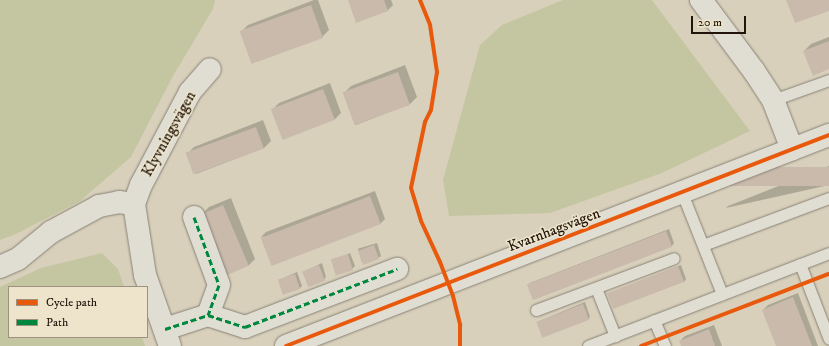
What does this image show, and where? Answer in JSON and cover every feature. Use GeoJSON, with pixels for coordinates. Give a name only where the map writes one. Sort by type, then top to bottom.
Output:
{"type":"FeatureCollection","features":[{"type":"Feature","properties":{"kind":"street"},"geometry":{"type":"LineString","coordinates":[[701,0],[754,71],[773,100],[792,149]]}},
{"type":"Feature","properties":{"kind":"street","name":"Klyvningsvägen"},"geometry":{"type":"LineString","coordinates":[[168,338],[145,275],[134,204],[141,185],[190,92],[210,69]]}},
{"type":"Feature","properties":{"kind":"street","name":"Kvarnhagsvägen"},"geometry":{"type":"LineString","coordinates":[[286,346],[829,135]]}},
{"type":"Feature","properties":{"kind":"street"},"geometry":{"type":"LineString","coordinates":[[0,267],[18,259],[51,232],[99,206],[119,202],[134,204]]}},
{"type":"Feature","properties":{"kind":"street"},"geometry":{"type":"LineString","coordinates":[[168,338],[208,315],[219,285],[194,217]]}},
{"type":"Feature","properties":{"kind":"street"},"geometry":{"type":"LineString","coordinates":[[208,315],[245,327],[398,269]]}},
{"type":"Feature","properties":{"kind":"lane"},"geometry":{"type":"LineString","coordinates":[[773,100],[829,80]]}},
{"type":"Feature","properties":{"kind":"lane"},"geometry":{"type":"LineString","coordinates":[[682,193],[722,294]]}},
{"type":"Feature","properties":{"kind":"lane"},"geometry":{"type":"LineString","coordinates":[[703,245],[829,198]]}},
{"type":"Feature","properties":{"kind":"lane"},"geometry":{"type":"LineString","coordinates":[[588,346],[829,253]]}},
{"type":"Feature","properties":{"kind":"lane"},"geometry":{"type":"LineString","coordinates":[[536,310],[674,258]]}},
{"type":"Feature","properties":{"kind":"lane"},"geometry":{"type":"LineString","coordinates":[[800,264],[829,339]]}},
{"type":"Feature","properties":{"kind":"lane"},"geometry":{"type":"LineString","coordinates":[[596,288],[615,336]]}},
{"type":"Feature","properties":{"kind":"lane"},"geometry":{"type":"LineString","coordinates":[[654,320],[665,346]]}},
{"type":"Feature","properties":{"kind":"green space"},"geometry":{"type":"Polygon","coordinates":[[[0,0],[215,0],[213,9],[173,76],[131,157],[80,201],[16,234],[0,240],[0,0]]]}},
{"type":"Feature","properties":{"kind":"green space"},"geometry":{"type":"Polygon","coordinates":[[[563,0],[652,0],[750,131],[662,173],[550,213],[449,216],[443,180],[480,45],[502,25],[563,0]]]}},
{"type":"Feature","properties":{"kind":"green space"},"geometry":{"type":"Polygon","coordinates":[[[102,253],[118,269],[124,286],[8,286],[8,338],[142,338],[145,346],[0,346],[0,287],[41,268],[102,253]]]}},
{"type":"Feature","properties":{"kind":"building"},"geometry":{"type":"Polygon","coordinates":[[[348,0],[384,0],[388,11],[356,23],[348,0]]]}},
{"type":"Feature","properties":{"kind":"building"},"geometry":{"type":"Polygon","coordinates":[[[786,0],[829,0],[829,11],[795,23],[786,0]]]}},
{"type":"Feature","properties":{"kind":"building"},"geometry":{"type":"Polygon","coordinates":[[[311,5],[323,38],[252,64],[240,31],[311,5]]]}},
{"type":"Feature","properties":{"kind":"building"},"geometry":{"type":"Polygon","coordinates":[[[829,41],[829,69],[813,76],[803,51],[829,41]]]}},
{"type":"Feature","properties":{"kind":"building"},"geometry":{"type":"Polygon","coordinates":[[[398,72],[410,105],[355,125],[343,92],[398,72]]]}},
{"type":"Feature","properties":{"kind":"building"},"geometry":{"type":"Polygon","coordinates":[[[323,89],[335,120],[283,140],[271,109],[323,89]]]}},
{"type":"Feature","properties":{"kind":"building"},"geometry":{"type":"Polygon","coordinates":[[[256,127],[264,149],[193,174],[186,153],[256,127]]]}},
{"type":"Feature","properties":{"kind":"building"},"geometry":{"type":"Polygon","coordinates":[[[717,167],[829,167],[829,186],[717,186],[717,167]]]}},
{"type":"Feature","properties":{"kind":"building"},"geometry":{"type":"Polygon","coordinates":[[[370,196],[381,224],[272,266],[261,238],[370,196]]]}},
{"type":"Feature","properties":{"kind":"building"},"geometry":{"type":"Polygon","coordinates":[[[223,205],[249,266],[227,275],[201,214],[223,205]]]}},
{"type":"Feature","properties":{"kind":"building"},"geometry":{"type":"Polygon","coordinates":[[[666,231],[672,247],[533,300],[527,284],[666,231]]]}},
{"type":"Feature","properties":{"kind":"building"},"geometry":{"type":"Polygon","coordinates":[[[374,245],[379,259],[363,265],[358,251],[374,245]]]}},
{"type":"Feature","properties":{"kind":"building"},"geometry":{"type":"Polygon","coordinates":[[[348,254],[353,270],[336,276],[331,259],[348,254]]]}},
{"type":"Feature","properties":{"kind":"building"},"geometry":{"type":"Polygon","coordinates":[[[319,265],[325,281],[308,287],[302,271],[319,265]]]}},
{"type":"Feature","properties":{"kind":"building"},"geometry":{"type":"Polygon","coordinates":[[[678,266],[684,282],[613,309],[607,293],[678,266]]]}},
{"type":"Feature","properties":{"kind":"building"},"geometry":{"type":"Polygon","coordinates":[[[295,274],[300,289],[283,295],[278,280],[295,274]]]}},
{"type":"Feature","properties":{"kind":"building"},"geometry":{"type":"Polygon","coordinates":[[[793,297],[812,346],[776,346],[762,310],[793,297]]]}},
{"type":"Feature","properties":{"kind":"building"},"geometry":{"type":"Polygon","coordinates":[[[583,304],[589,320],[542,338],[536,322],[583,304]]]}},
{"type":"Feature","properties":{"kind":"building"},"geometry":{"type":"Polygon","coordinates":[[[709,329],[715,346],[681,346],[679,341],[709,329]]]}},
{"type":"Feature","properties":{"kind":"marked path"},"geometry":{"type":"LineString","coordinates":[[194,217],[219,285],[208,315]]}},
{"type":"Feature","properties":{"kind":"marked path"},"geometry":{"type":"LineString","coordinates":[[165,329],[208,315],[245,327],[397,269]]}},
{"type":"Feature","properties":{"kind":"cycle path"},"geometry":{"type":"LineString","coordinates":[[420,0],[430,25],[437,72],[431,110],[425,122],[411,188],[421,221],[440,262],[453,296],[460,325],[460,346]]}},
{"type":"Feature","properties":{"kind":"cycle path"},"geometry":{"type":"LineString","coordinates":[[286,346],[829,135]]}},
{"type":"Feature","properties":{"kind":"cycle path"},"geometry":{"type":"LineString","coordinates":[[641,346],[829,274]]}}]}
